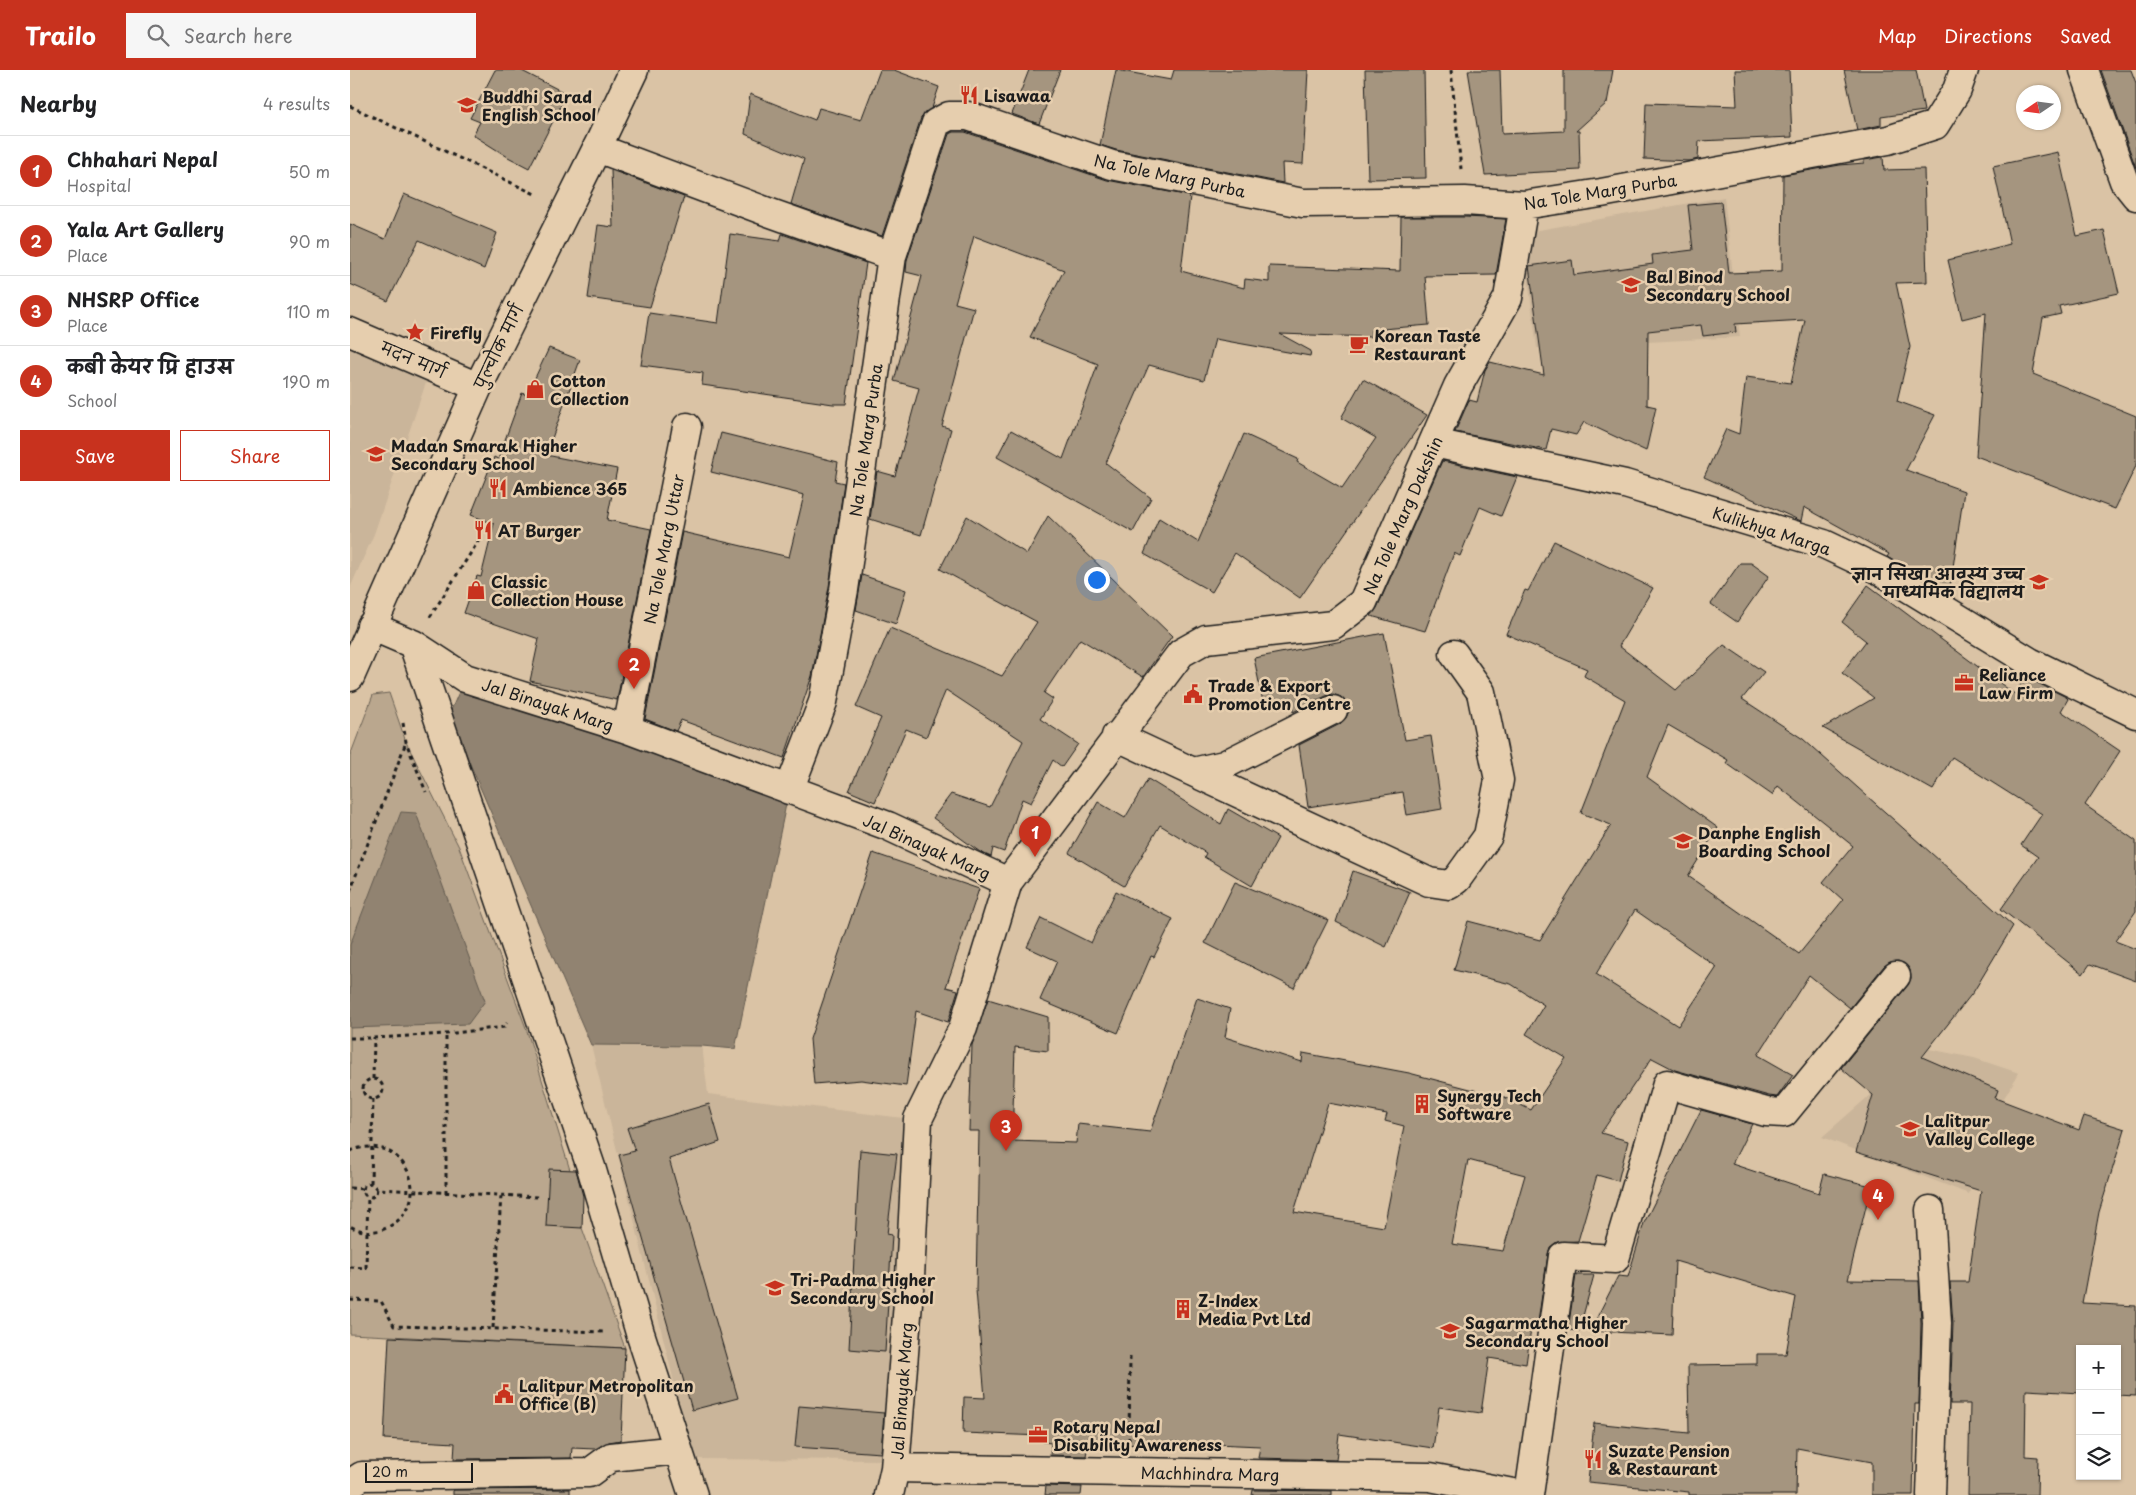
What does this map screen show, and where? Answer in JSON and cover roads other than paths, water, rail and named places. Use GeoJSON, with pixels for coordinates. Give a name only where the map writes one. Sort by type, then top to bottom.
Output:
{"type":"FeatureCollection","features":[{"type":"Feature","properties":{"kind":"street","name":"पुल्चोक मार्ग"},"geometry":{"type":"LineString","coordinates":[[350,677],[478,387],[634,70]]}},
{"type":"Feature","properties":{"kind":"street","name":"Na Tole Marg Purba"},"geometry":{"type":"LineString","coordinates":[[789,790],[823,702],[844,590],[892,256],[936,123],[949,116],[968,116],[1112,166],[1303,203],[1465,201],[1524,204],[1602,193],[1888,140],[1935,125],[1957,90],[1964,70]]}},
{"type":"Feature","properties":{"kind":"street"},"geometry":{"type":"LineString","coordinates":[[2084,70],[2124,181],[2136,196]]}},
{"type":"Feature","properties":{"kind":"street"},"geometry":{"type":"LineString","coordinates":[[597,148],[892,256]]}},
{"type":"Feature","properties":{"kind":"street","name":"Na Tole Marg Dakshin"},"geometry":{"type":"LineString","coordinates":[[1008,882],[1116,736],[1181,653],[1206,639],[1333,625],[1363,602],[1458,386],[1508,298],[1524,204]]}},
{"type":"Feature","properties":{"kind":"street","name":"मदन मार्ग"},"geometry":{"type":"LineString","coordinates":[[350,332],[478,387]]}},
{"type":"Feature","properties":{"kind":"street","name":"Na Tole Marg Uttar"},"geometry":{"type":"LineString","coordinates":[[626,729],[688,427]]}},
{"type":"Feature","properties":{"kind":"street","name":"Kulikhya Marga"},"geometry":{"type":"LineString","coordinates":[[1434,443],[1625,484],[1824,544],[1881,571],[2030,662],[2136,714]]}},
{"type":"Feature","properties":{"kind":"street","name":"Jal Binayak Marg"},"geometry":{"type":"LineString","coordinates":[[371,626],[413,644],[465,678],[626,729],[888,826],[1008,882],[963,1028],[918,1119],[910,1277],[895,1468],[890,1495]]}},
{"type":"Feature","properties":{"kind":"street"},"geometry":{"type":"LineString","coordinates":[[413,644],[591,1167],[640,1333],[693,1495]]}},
{"type":"Feature","properties":{"kind":"street"},"geometry":{"type":"LineString","coordinates":[[1116,736],[1429,882],[1448,885],[1457,880],[1488,836],[1499,780],[1481,692],[1454,654]]}},
{"type":"Feature","properties":{"kind":"street"},"geometry":{"type":"LineString","coordinates":[[1193,772],[1224,765],[1334,710]]}},
{"type":"Feature","properties":{"kind":"street"},"geometry":{"type":"LineString","coordinates":[[1528,1495],[1563,1256],[1615,1259],[1667,1084],[1766,1112],[1784,1113],[1896,976]]}},
{"type":"Feature","properties":{"kind":"street"},"geometry":{"type":"LineString","coordinates":[[1930,1210],[1936,1323],[1930,1495]]}},
{"type":"Feature","properties":{"kind":"street"},"geometry":{"type":"LineString","coordinates":[[350,1484],[362,1476],[589,1474],[611,1457],[678,1450]]}},
{"type":"Feature","properties":{"kind":"street","name":"Machhindra Marg"},"geometry":{"type":"LineString","coordinates":[[895,1468],[1430,1477],[1523,1495]]}},
{"type":"Feature","properties":{"kind":"place","name":"Lisawaa"},"geometry":{"type":"Point","coordinates":[969,95]}},
{"type":"Feature","properties":{"kind":"place","name":"Buddhi Sarad English School"},"geometry":{"type":"Point","coordinates":[467,105]}},
{"type":"Feature","properties":{"kind":"place","name":"Bal Binod Secondary School"},"geometry":{"type":"Point","coordinates":[1631,285]}},
{"type":"Feature","properties":{"kind":"place","name":"Firefly"},"geometry":{"type":"Point","coordinates":[415,332]}},
{"type":"Feature","properties":{"kind":"place","name":"Korean Taste Restaurant"},"geometry":{"type":"Point","coordinates":[1359,344]}},
{"type":"Feature","properties":{"kind":"place","name":"Cotton Collection"},"geometry":{"type":"Point","coordinates":[535,389]}},
{"type":"Feature","properties":{"kind":"place","name":"Madan Smarak Higher Secondary School"},"geometry":{"type":"Point","coordinates":[376,454]}},
{"type":"Feature","properties":{"kind":"place","name":"Ambience 365"},"geometry":{"type":"Point","coordinates":[498,488]}},
{"type":"Feature","properties":{"kind":"place","name":"AT Burger"},"geometry":{"type":"Point","coordinates":[483,530]}},
{"type":"Feature","properties":{"kind":"place","name":"ज्ञान सिखा आवस्य उच्च माध्यमिक विद्यालय"},"geometry":{"type":"Point","coordinates":[2039,582]}},
{"type":"Feature","properties":{"kind":"place","name":"Classic Collection House"},"geometry":{"type":"Point","coordinates":[476,590]}},
{"type":"Feature","properties":{"kind":"place","name":"Reliance Law Firm"},"geometry":{"type":"Point","coordinates":[1964,683]}},
{"type":"Feature","properties":{"kind":"place","name":"Yala Art Gallery"},"geometry":{"type":"Point","coordinates":[634,689]}},
{"type":"Feature","properties":{"kind":"place","name":"Trade & Export Promotion Centre"},"geometry":{"type":"Point","coordinates":[1193,694]}},
{"type":"Feature","properties":{"kind":"place","name":"Danphe English Boarding School"},"geometry":{"type":"Point","coordinates":[1683,841]}},
{"type":"Feature","properties":{"kind":"place","name":"Chhahari Nepal"},"geometry":{"type":"Point","coordinates":[1035,857]}},
{"type":"Feature","properties":{"kind":"place","name":"Synergy Tech Software"},"geometry":{"type":"Point","coordinates":[1422,1104]}},
{"type":"Feature","properties":{"kind":"place","name":"Lalitpur Valley College"},"geometry":{"type":"Point","coordinates":[1910,1129]}},
{"type":"Feature","properties":{"kind":"place","name":"NHSRP Office"},"geometry":{"type":"Point","coordinates":[1006,1151]}},
{"type":"Feature","properties":{"kind":"place","name":"कबी केयर प्रि हाउस"},"geometry":{"type":"Point","coordinates":[1878,1220]}},
{"type":"Feature","properties":{"kind":"place","name":"Tri-Padma Higher Secondary School"},"geometry":{"type":"Point","coordinates":[775,1288]}},
{"type":"Feature","properties":{"kind":"place","name":"Z-Index Media Pvt Ltd"},"geometry":{"type":"Point","coordinates":[1183,1309]}},
{"type":"Feature","properties":{"kind":"place","name":"Sagarmatha Higher Secondary School"},"geometry":{"type":"Point","coordinates":[1450,1331]}},
{"type":"Feature","properties":{"kind":"place","name":"Lalitpur Metropolitan Office (B)"},"geometry":{"type":"Point","coordinates":[504,1394]}},
{"type":"Feature","properties":{"kind":"place","name":"Rotary Nepal Disability Awareness"},"geometry":{"type":"Point","coordinates":[1038,1435]}},
{"type":"Feature","properties":{"kind":"place","name":"Suzate Pension & Restaurant"},"geometry":{"type":"Point","coordinates":[1593,1459]}}]}
